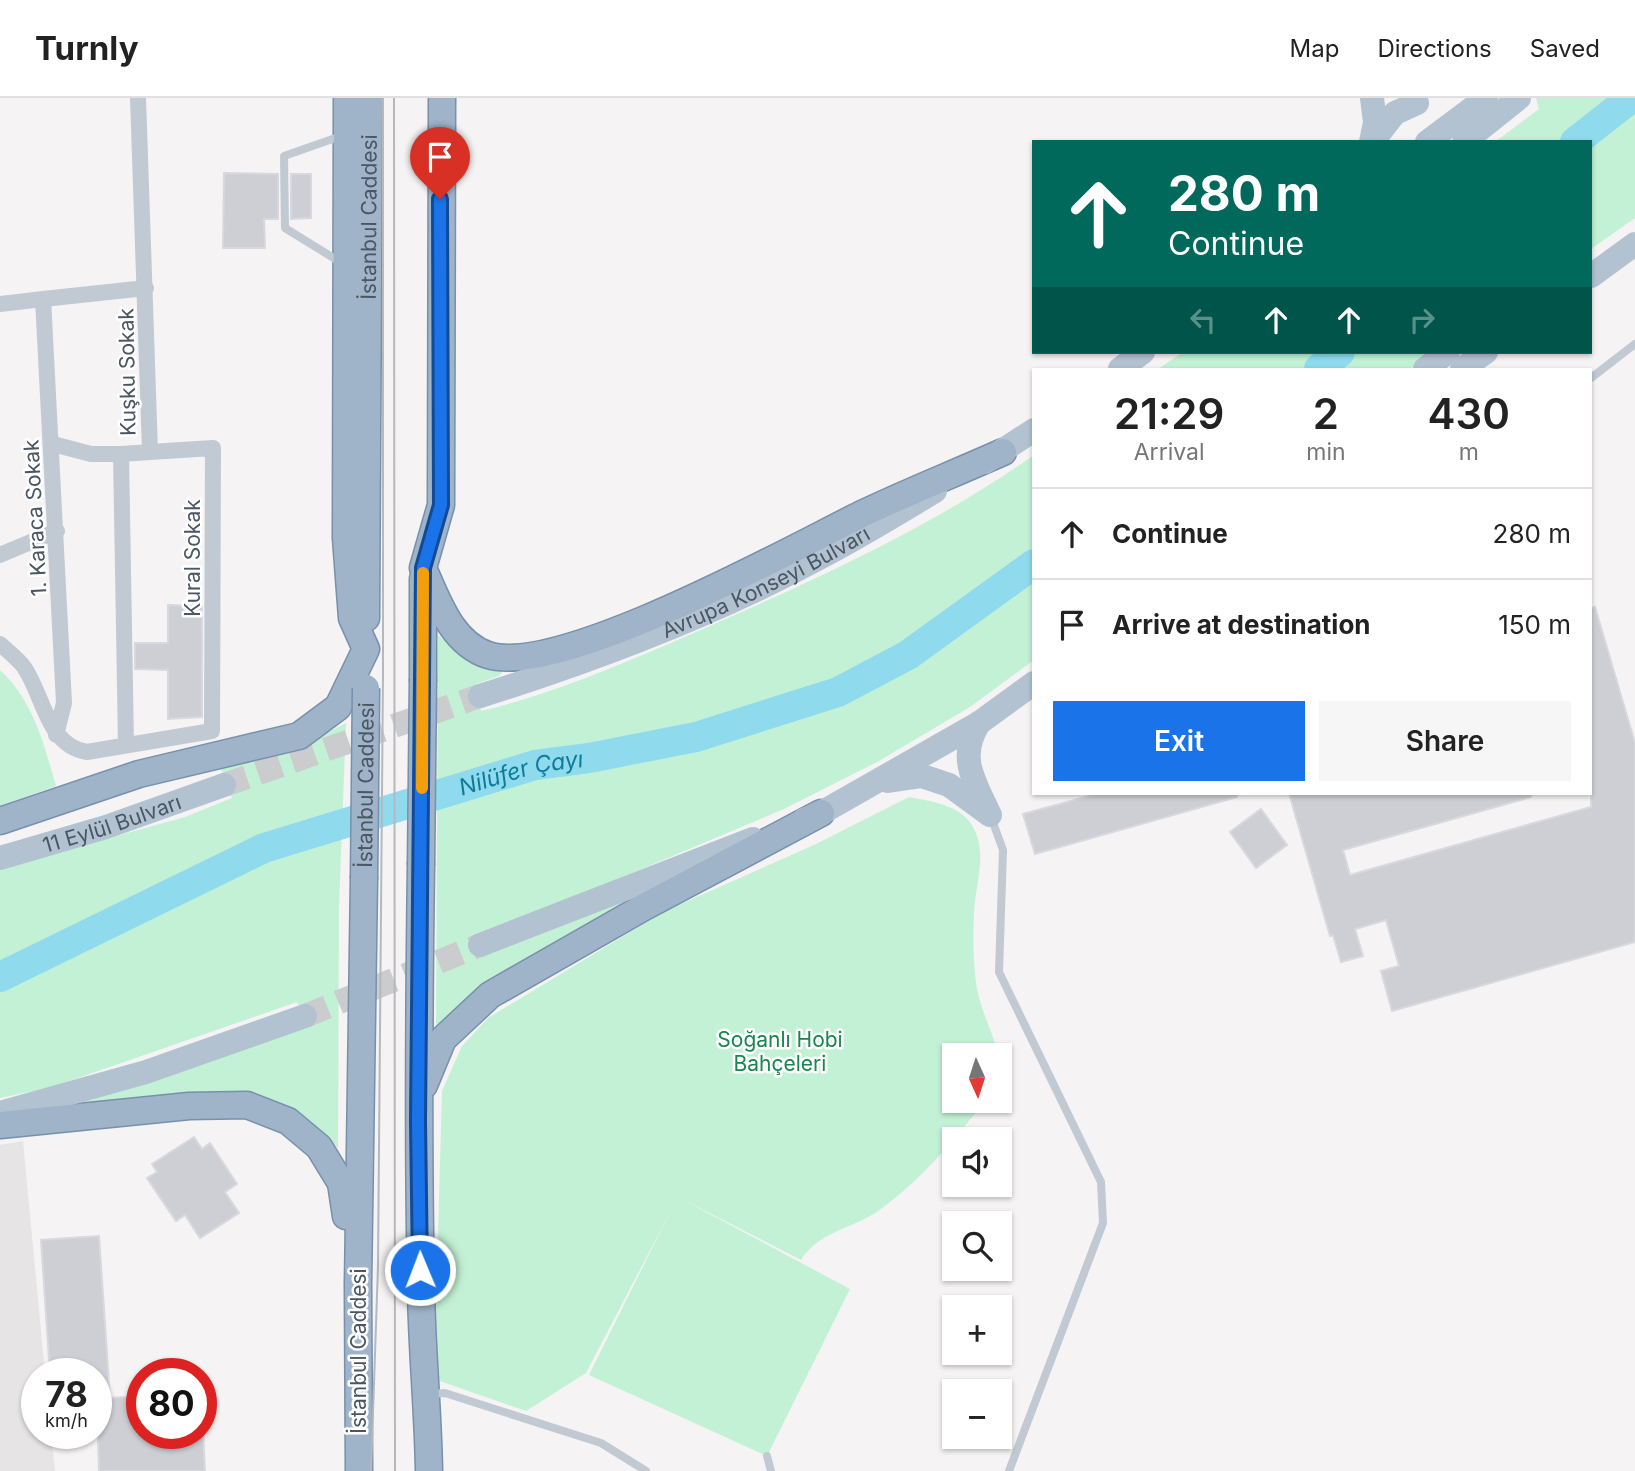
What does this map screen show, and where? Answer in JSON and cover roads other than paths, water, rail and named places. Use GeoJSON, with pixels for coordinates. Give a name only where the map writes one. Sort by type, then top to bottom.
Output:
{"type":"FeatureCollection","features":[{"type":"Feature","properties":{"kind":"highway"},"geometry":{"type":"LineString","coordinates":[[0,821],[139,774],[299,736],[338,708],[366,649],[352,618],[347,574],[347,98]]}},
{"type":"Feature","properties":{"kind":"highway","name":"İstanbul Caddesi"},"geometry":{"type":"LineString","coordinates":[[359,1471],[358,1285],[366,688],[369,98]]}},
{"type":"Feature","properties":{"kind":"highway"},"geometry":{"type":"LineString","coordinates":[[425,98],[418,1121],[421,1295],[428,1395],[429,1471]]}},
{"type":"Feature","properties":{"kind":"highway"},"geometry":{"type":"LineString","coordinates":[[442,98],[441,505],[423,568],[449,622],[464,641],[488,655],[520,656],[567,647],[626,627],[720,585],[864,513],[1003,452]]}},
{"type":"Feature","properties":{"kind":"highway"},"geometry":{"type":"LineString","coordinates":[[418,1121],[426,1076],[443,1039],[491,995],[644,907],[821,813]]}},
{"type":"Feature","properties":{"kind":"highway"},"geometry":{"type":"LineString","coordinates":[[0,1125],[189,1106],[247,1105],[288,1121],[319,1147],[341,1183],[358,1285]]}},
{"type":"Feature","properties":{"kind":"main road"},"geometry":{"type":"LineString","coordinates":[[1371,140],[1375,122],[1372,98]]}},
{"type":"Feature","properties":{"kind":"main road"},"geometry":{"type":"LineString","coordinates":[[1390,98],[1400,104],[1423,101]]}},
{"type":"Feature","properties":{"kind":"main road"},"geometry":{"type":"LineString","coordinates":[[1430,140],[1486,98]]}},
{"type":"Feature","properties":{"kind":"main road"},"geometry":{"type":"LineString","coordinates":[[1466,140],[1519,98]]}},
{"type":"Feature","properties":{"kind":"main road"},"geometry":{"type":"LineString","coordinates":[[1373,140],[1395,113],[1423,101]]}},
{"type":"Feature","properties":{"kind":"main road"},"geometry":{"type":"LineString","coordinates":[[1592,255],[1635,228]]}},
{"type":"Feature","properties":{"kind":"main road"},"geometry":{"type":"LineString","coordinates":[[1592,275],[1635,244]]}},
{"type":"Feature","properties":{"kind":"main road"},"geometry":{"type":"LineString","coordinates":[[1121,368],[1140,354]]}},
{"type":"Feature","properties":{"kind":"main road"},"geometry":{"type":"LineString","coordinates":[[1426,368],[1445,354]]}},
{"type":"Feature","properties":{"kind":"main road"},"geometry":{"type":"LineString","coordinates":[[1463,368],[1483,354]]}},
{"type":"Feature","properties":{"kind":"main road","name":"Avrupa Konseyi Bulvarı"},"geometry":{"type":"LineString","coordinates":[[480,696],[635,642],[824,556],[1003,452],[1032,431]]}},
{"type":"Feature","properties":{"kind":"main road"},"geometry":{"type":"LineString","coordinates":[[480,945],[821,813],[979,723],[1032,684]]}},
{"type":"Feature","properties":{"kind":"main road"},"geometry":{"type":"LineString","coordinates":[[979,723],[970,737],[967,758],[990,815]]}},
{"type":"Feature","properties":{"kind":"main road"},"geometry":{"type":"LineString","coordinates":[[873,784],[922,776],[949,785],[990,815]]}},
{"type":"Feature","properties":{"kind":"main road","name":"11 Eylül Bulvarı"},"geometry":{"type":"LineString","coordinates":[[0,858],[106,827],[224,785]]}},
{"type":"Feature","properties":{"kind":"main road"},"geometry":{"type":"LineString","coordinates":[[0,1113],[146,1072],[305,1016]]}},
{"type":"Feature","properties":{"kind":"street","name":"Kuşku Sokak"},"geometry":{"type":"LineString","coordinates":[[126,745],[121,454],[150,452],[138,98]]}},
{"type":"Feature","properties":{"kind":"street"},"geometry":{"type":"LineString","coordinates":[[0,304],[146,288]]}},
{"type":"Feature","properties":{"kind":"street","name":"1. Karaca Sokak"},"geometry":{"type":"LineString","coordinates":[[43,299],[53,444],[64,703],[56,735]]}},
{"type":"Feature","properties":{"kind":"street"},"geometry":{"type":"LineString","coordinates":[[53,444],[91,454],[121,454]]}},
{"type":"Feature","properties":{"kind":"street","name":"Kural Sokak"},"geometry":{"type":"LineString","coordinates":[[126,745],[212,731],[214,448],[150,452]]}},
{"type":"Feature","properties":{"kind":"street"},"geometry":{"type":"LineString","coordinates":[[0,555],[57,531]]}},
{"type":"Feature","properties":{"kind":"street"},"geometry":{"type":"LineString","coordinates":[[0,644],[24,666],[56,735],[72,750],[87,752],[126,745]]}},
{"type":"Feature","properties":{"kind":"lane"},"geometry":{"type":"LineString","coordinates":[[346,266],[285,228],[284,156],[347,134]]}},
{"type":"Feature","properties":{"kind":"lane"},"geometry":{"type":"LineString","coordinates":[[1592,377],[1635,344]]}},
{"type":"Feature","properties":{"kind":"lane"},"geometry":{"type":"LineString","coordinates":[[990,815],[1003,850],[999,972],[1101,1182],[1103,1223],[1009,1471]]}},
{"type":"Feature","properties":{"kind":"lane"},"geometry":{"type":"LineString","coordinates":[[428,1395],[445,1393],[601,1443],[646,1471]]}},
{"type":"Feature","properties":{"kind":"lane"},"geometry":{"type":"LineString","coordinates":[[767,1456],[771,1471]]}},
{"type":"Feature","properties":{"kind":"waterway","name":"Nilüfer Çayı"},"geometry":{"type":"LineString","coordinates":[[1578,140],[1631,98]]}},
{"type":"Feature","properties":{"kind":"waterway","name":"Nilüfer Çayı"},"geometry":{"type":"LineString","coordinates":[[1320,368],[1338,354]]}},
{"type":"Feature","properties":{"kind":"waterway","name":"Nilüfer Çayı"},"geometry":{"type":"LineString","coordinates":[[0,977],[264,848],[535,765],[589,758],[696,737],[838,692],[908,655],[1032,565]]}},
{"type":"Feature","properties":{"kind":"tunnel"},"geometry":{"type":"LineString","coordinates":[[224,785],[480,696]]}},
{"type":"Feature","properties":{"kind":"tunnel"},"geometry":{"type":"LineString","coordinates":[[305,1016],[480,945]]}},
{"type":"Feature","properties":{"kind":"tram line"},"geometry":{"type":"LineString","coordinates":[[371,1471],[378,1266],[383,676],[383,98]]}},
{"type":"Feature","properties":{"kind":"tram line"},"geometry":{"type":"LineString","coordinates":[[394,98],[395,1471]]}},
{"type":"Feature","properties":{"kind":"park label","name":"Soğanlı Hobi Bahçeleri"},"geometry":{"type":"Point","coordinates":[780,1051]}}]}
